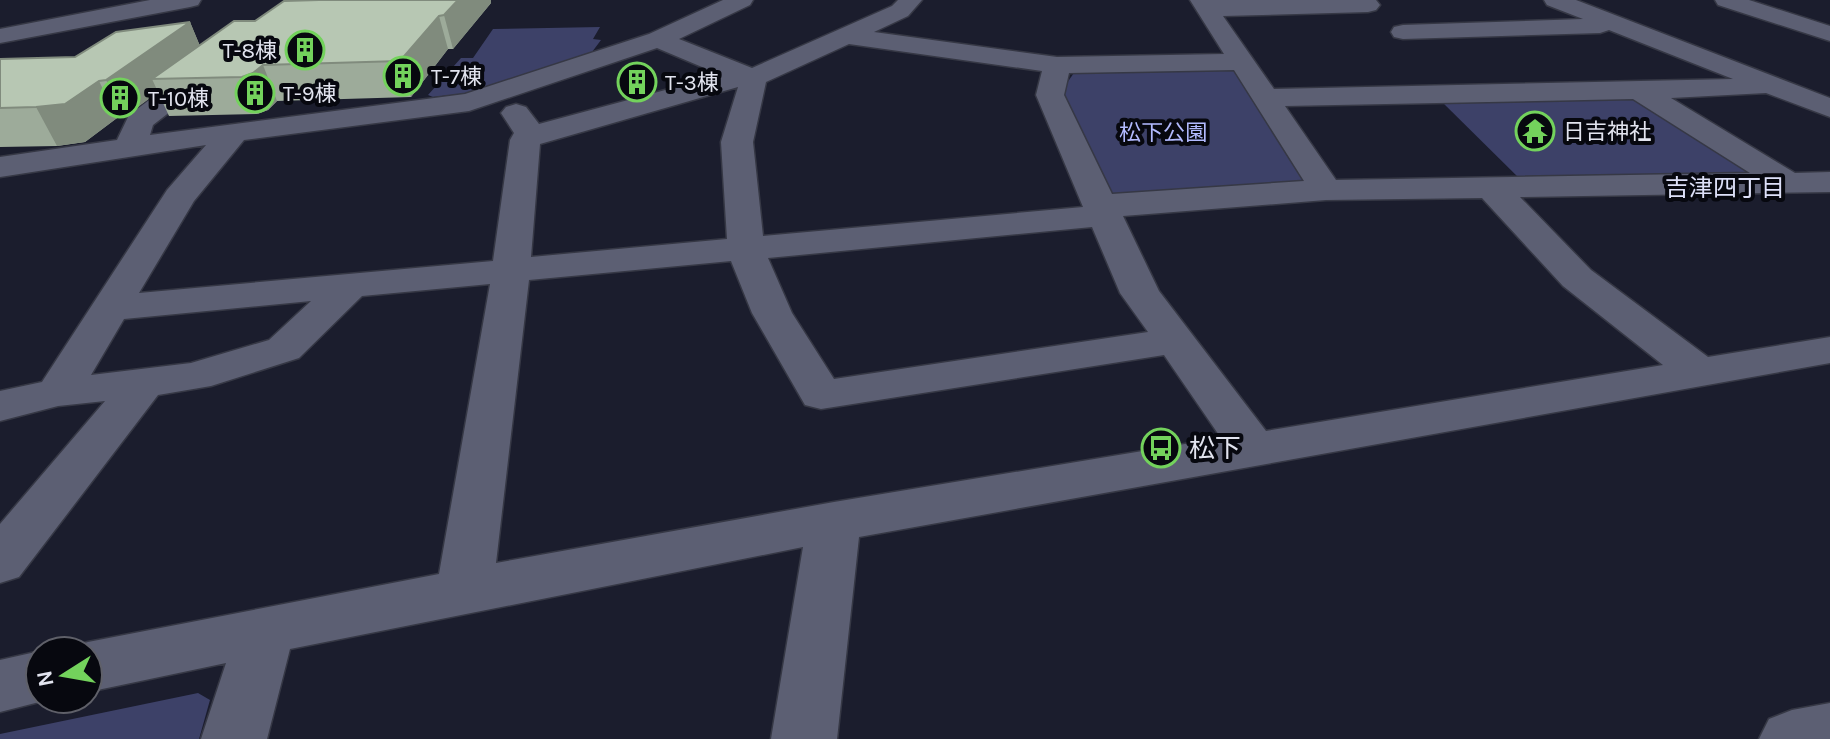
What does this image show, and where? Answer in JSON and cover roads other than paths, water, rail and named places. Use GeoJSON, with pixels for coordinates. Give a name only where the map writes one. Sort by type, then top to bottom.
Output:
{"type":"FeatureCollection","features":[{"type":"Feature","properties":{"kind":"street"},"geometry":{"type":"LineString","coordinates":[[36,15],[190,0]]}},
{"type":"Feature","properties":{"kind":"street"},"geometry":{"type":"LineString","coordinates":[[0,167],[234,132],[469,102],[658,39],[742,0]]}},
{"type":"Feature","properties":{"kind":"street"},"geometry":{"type":"LineString","coordinates":[[464,591],[511,272],[525,140],[750,77],[848,36],[900,11],[911,0]]}},
{"type":"Feature","properties":{"kind":"street"},"geometry":{"type":"LineString","coordinates":[[1555,0],[1830,108]]}},
{"type":"Feature","properties":{"kind":"street"},"geometry":{"type":"LineString","coordinates":[[1726,0],[1830,34]]}},
{"type":"Feature","properties":{"kind":"street"},"geometry":{"type":"LineString","coordinates":[[0,36],[36,15],[67,2]]}},
{"type":"Feature","properties":{"kind":"street"},"geometry":{"type":"LineString","coordinates":[[1204,4],[1364,3],[1484,94]]}},
{"type":"Feature","properties":{"kind":"street"},"geometry":{"type":"LineString","coordinates":[[1204,4],[1326,190]]}},
{"type":"Feature","properties":{"kind":"street"},"geometry":{"type":"LineString","coordinates":[[1790,21],[1830,16]]}},
{"type":"Feature","properties":{"kind":"street"},"geometry":{"type":"LineString","coordinates":[[1403,32],[1621,26]]}},
{"type":"Feature","properties":{"kind":"street"},"geometry":{"type":"LineString","coordinates":[[848,36],[1057,65],[1241,62]]}},
{"type":"Feature","properties":{"kind":"street"},"geometry":{"type":"LineString","coordinates":[[658,39],[750,77]]}},
{"type":"Feature","properties":{"kind":"street"},"geometry":{"type":"LineString","coordinates":[[130,147],[140,121],[235,49]]}},
{"type":"Feature","properties":{"kind":"street"},"geometry":{"type":"LineString","coordinates":[[1057,65],[1050,95],[1140,293],[1254,449]]}},
{"type":"Feature","properties":{"kind":"street"},"geometry":{"type":"LineString","coordinates":[[750,77],[752,89],[737,142],[746,251],[772,313],[821,395],[1175,341]]}},
{"type":"Feature","properties":{"kind":"street"},"geometry":{"type":"LineString","coordinates":[[1266,98],[1769,84]]}},
{"type":"Feature","properties":{"kind":"street"},"geometry":{"type":"LineString","coordinates":[[1639,90],[1830,208]]}},
{"type":"Feature","properties":{"kind":"street"},"geometry":{"type":"LineString","coordinates":[[501,92],[531,136]]}},
{"type":"Feature","properties":{"kind":"street"},"geometry":{"type":"LineString","coordinates":[[58,392],[179,197],[234,132]]}},
{"type":"Feature","properties":{"kind":"street"},"geometry":{"type":"LineString","coordinates":[[110,308],[746,251],[1104,210],[1326,190],[1830,182]]}},
{"type":"Feature","properties":{"kind":"street"},"geometry":{"type":"LineString","coordinates":[[1492,188],[1577,278],[1701,373]]}},
{"type":"Feature","properties":{"kind":"street"},"geometry":{"type":"LineString","coordinates":[[0,406],[58,392],[195,376],[284,349],[351,285]]}},
{"type":"Feature","properties":{"kind":"street"},"geometry":{"type":"LineString","coordinates":[[104,664],[266,629],[834,521],[1701,373],[1824,357]]}},
{"type":"Feature","properties":{"kind":"street"},"geometry":{"type":"LineString","coordinates":[[0,562],[144,383]]}},
{"type":"Feature","properties":{"kind":"street"},"geometry":{"type":"LineString","coordinates":[[804,739],[834,521]]}},
{"type":"Feature","properties":{"kind":"street"},"geometry":{"type":"LineString","coordinates":[[234,739],[266,629]]}},
{"type":"Feature","properties":{"kind":"street"},"geometry":{"type":"LineString","coordinates":[[0,686],[24,681]]}},
{"type":"Feature","properties":{"kind":"street"},"geometry":{"type":"LineString","coordinates":[[1792,739],[1830,732]]}},
{"type":"Feature","properties":{"kind":"place","name":"T-8棟"},"geometry":{"type":"Point","coordinates":[305,50]}},
{"type":"Feature","properties":{"kind":"place","name":"T-7棟"},"geometry":{"type":"Point","coordinates":[403,76]}},
{"type":"Feature","properties":{"kind":"place","name":"T-3棟"},"geometry":{"type":"Point","coordinates":[637,82]}},
{"type":"Feature","properties":{"kind":"place","name":"T-9棟"},"geometry":{"type":"Point","coordinates":[255,93]}},
{"type":"Feature","properties":{"kind":"place","name":"T-10棟"},"geometry":{"type":"Point","coordinates":[120,98]}},
{"type":"Feature","properties":{"kind":"place","name":"日吉神社"},"geometry":{"type":"Point","coordinates":[1535,131]}},
{"type":"Feature","properties":{"kind":"place","name":"松下"},"geometry":{"type":"Point","coordinates":[1161,448]}},
{"type":"Feature","properties":{"kind":"district","name":"吉津四丁目"},"geometry":{"type":"Point","coordinates":[1725,188]}},
{"type":"Feature","properties":{"kind":"park label","name":"松下公園"},"geometry":{"type":"Point","coordinates":[1163,132]}}]}
